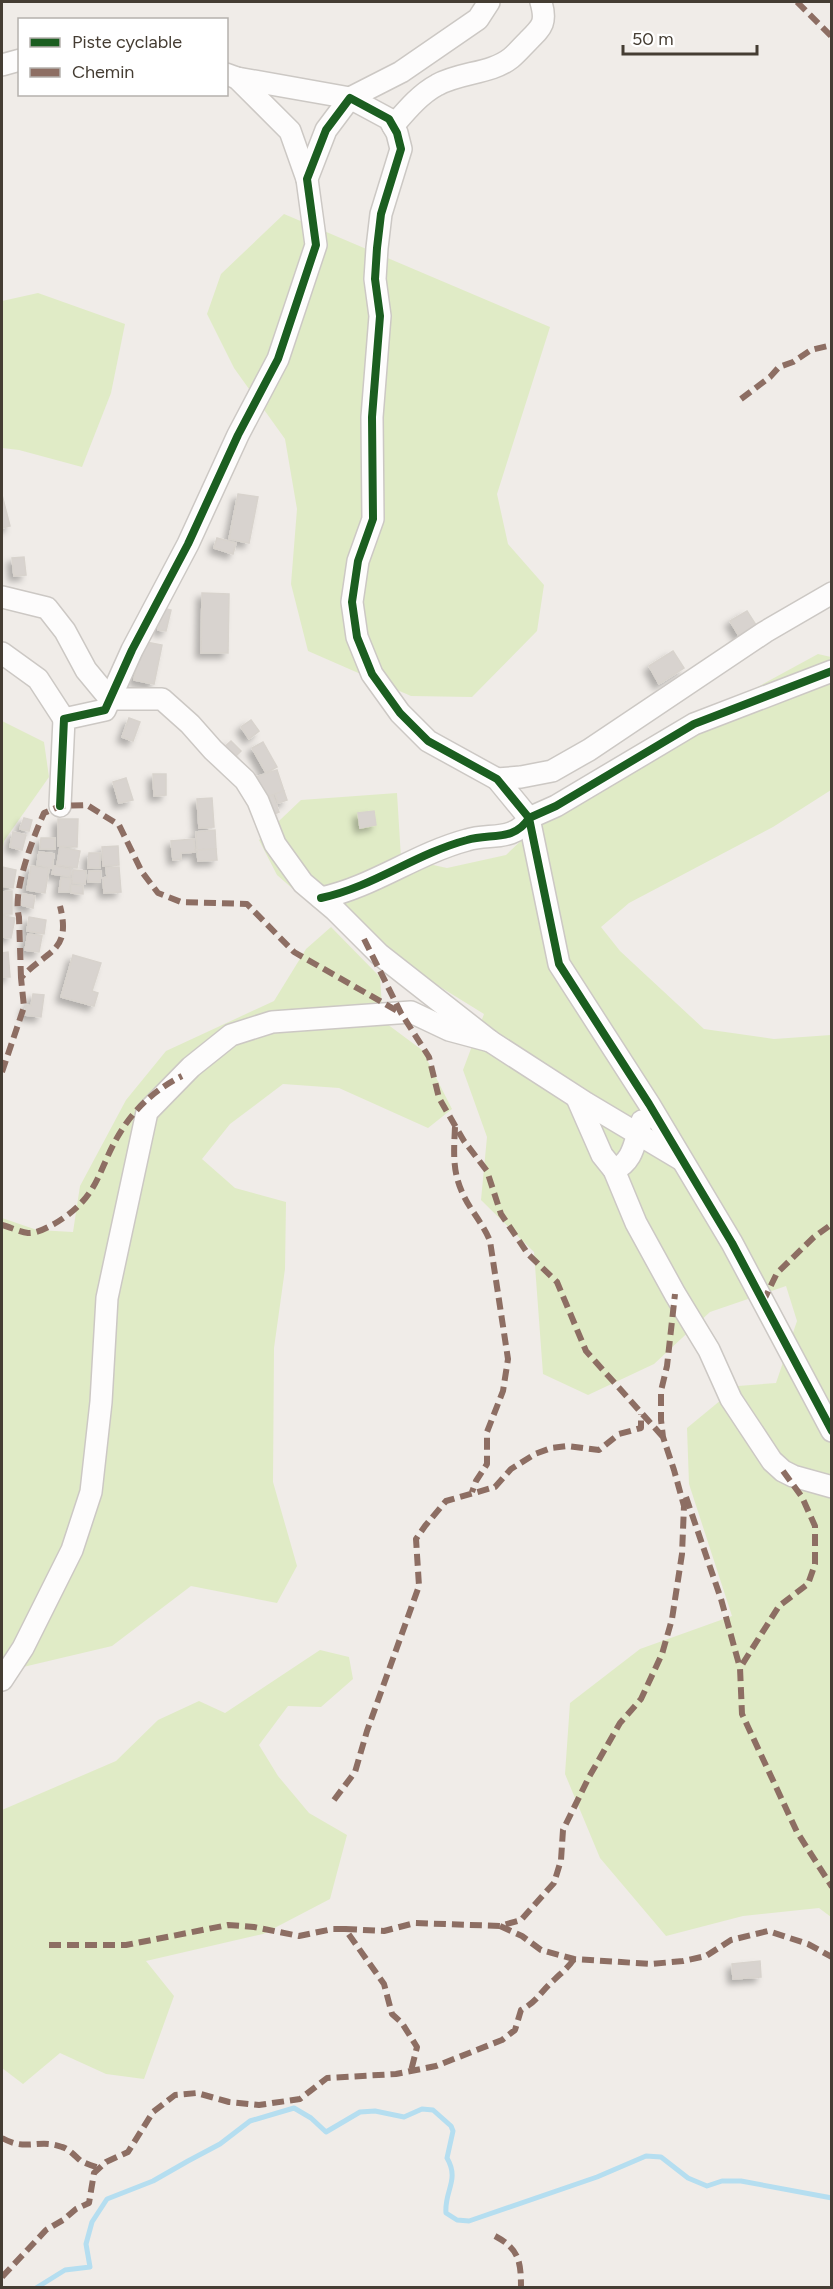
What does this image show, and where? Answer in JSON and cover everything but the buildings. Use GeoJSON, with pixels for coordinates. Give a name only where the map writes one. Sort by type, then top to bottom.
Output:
{"type":"FeatureCollection","features":[{"type":"Feature","properties":{"kind":"street"},"geometry":{"type":"LineString","coordinates":[[307,179],[326,130],[350,98],[401,72],[478,19],[489,2]]}},
{"type":"Feature","properties":{"kind":"street"},"geometry":{"type":"LineString","coordinates":[[393,126],[408,109],[436,85],[461,75],[497,66],[510,59],[542,27],[545,15],[541,2]]}},
{"type":"Feature","properties":{"kind":"street"},"geometry":{"type":"LineString","coordinates":[[2,65],[18,61]]}},
{"type":"Feature","properties":{"kind":"street"},"geometry":{"type":"LineString","coordinates":[[232,76],[350,98],[389,118],[397,133],[401,149],[381,214],[377,248],[375,279],[380,316],[372,417],[373,519],[358,561],[352,602],[357,637],[372,674],[400,713],[429,741],[497,779],[529,818],[559,964],[648,1104],[732,1243],[831,1431]]}},
{"type":"Feature","properties":{"kind":"street"},"geometry":{"type":"LineString","coordinates":[[64,718],[105,710],[132,650],[188,544],[238,435],[278,359],[315,245],[307,179],[290,131],[232,76]]}},
{"type":"Feature","properties":{"kind":"street"},"geometry":{"type":"LineString","coordinates":[[497,779],[552,771],[589,750],[765,632],[831,593]]}},
{"type":"Feature","properties":{"kind":"street"},"geometry":{"type":"LineString","coordinates":[[2,597],[47,608],[65,631],[86,670],[110,699]]}},
{"type":"Feature","properties":{"kind":"street"},"geometry":{"type":"LineString","coordinates":[[2,653],[38,679],[64,718],[60,806]]}},
{"type":"Feature","properties":{"kind":"street"},"geometry":{"type":"LineString","coordinates":[[321,898],[340,894],[396,871],[420,856],[453,844],[468,839],[515,832],[522,828],[529,818],[556,806],[694,724],[831,671]]}},
{"type":"Feature","properties":{"kind":"street"},"geometry":{"type":"LineString","coordinates":[[110,699],[162,699],[245,780],[258,801],[275,844],[303,883],[379,954],[490,1041],[577,1098],[682,1161]]}},
{"type":"Feature","properties":{"kind":"street"},"geometry":{"type":"LineString","coordinates":[[2,1680],[23,1648],[72,1550],[91,1492],[101,1402],[107,1298],[147,1112],[191,1067],[231,1035],[273,1022],[411,1012],[449,1030],[490,1041]]}},
{"type":"Feature","properties":{"kind":"street"},"geometry":{"type":"LineString","coordinates":[[577,1098],[602,1155],[614,1170],[636,1223],[709,1350],[731,1399],[772,1461],[783,1471],[831,1487]]}},
{"type":"Feature","properties":{"kind":"street"},"geometry":{"type":"LineString","coordinates":[[614,1170],[622,1166],[634,1153],[637,1134],[648,1104]]}},
{"type":"Feature","properties":{"kind":"green space"},"geometry":{"type":"Polygon","coordinates":[[[284,214],[550,327],[497,494],[508,544],[544,585],[537,631],[472,697],[411,696],[308,651],[291,584],[297,509],[285,439],[234,368],[207,314],[221,274],[284,214]]]}},
{"type":"Feature","properties":{"kind":"green space"},"geometry":{"type":"Polygon","coordinates":[[[38,293],[125,324],[111,393],[82,467],[19,450],[2,448],[2,301],[38,293]]]}},
{"type":"Feature","properties":{"kind":"green space"},"geometry":{"type":"Polygon","coordinates":[[[818,654],[831,657],[831,790],[773,827],[629,903],[601,927],[620,951],[704,1029],[774,1039],[831,1035],[831,1917],[819,1908],[743,1916],[666,1936],[600,1858],[565,1774],[570,1703],[640,1649],[732,1616],[689,1484],[687,1428],[738,1386],[776,1383],[797,1321],[786,1286],[710,1312],[654,1364],[588,1395],[543,1374],[534,1252],[481,1200],[487,1137],[463,1070],[484,1014],[301,896],[277,875],[259,840],[301,800],[397,793],[401,858],[447,868],[506,855],[582,783],[818,654]]]}},
{"type":"Feature","properties":{"kind":"green space"},"geometry":{"type":"Polygon","coordinates":[[[2,721],[44,742],[49,777],[4,841],[2,853],[2,721]]]}},
{"type":"Feature","properties":{"kind":"green space"},"geometry":{"type":"Polygon","coordinates":[[[331,927],[380,977],[383,1021],[422,1050],[452,1109],[428,1128],[339,1088],[283,1084],[230,1124],[202,1159],[235,1188],[286,1202],[285,1269],[274,1348],[273,1482],[297,1566],[277,1603],[191,1586],[112,1646],[2,1672],[2,1218],[37,1230],[73,1232],[80,1186],[126,1100],[166,1051],[274,1001],[306,949],[331,927]]]}},
{"type":"Feature","properties":{"kind":"green space"},"geometry":{"type":"Polygon","coordinates":[[[320,1650],[349,1657],[353,1679],[321,1707],[288,1706],[259,1745],[278,1776],[309,1813],[347,1835],[330,1899],[263,1934],[146,1961],[174,1996],[144,2079],[106,2074],[60,2053],[23,2084],[2,2068],[2,1810],[116,1761],[158,1720],[199,1701],[225,1713],[320,1650]]]}},
{"type":"Feature","properties":{"kind":"waterway"},"geometry":{"type":"LineString","coordinates":[[36,2288],[65,2270],[90,2267],[86,2244],[92,2222],[107,2199],[153,2181],[220,2144],[250,2121],[294,2108],[311,2118],[326,2132],[360,2112],[375,2111],[404,2117],[422,2109],[433,2110],[451,2126],[453,2131],[447,2158],[451,2166],[452,2179],[446,2213],[457,2220],[469,2221],[597,2177],[646,2156],[661,2157],[688,2178],[707,2186],[722,2181],[741,2181],[832,2198]]}},
{"type":"Feature","properties":{"kind":"marked path"},"geometry":{"type":"LineString","coordinates":[[797,2],[832,37]]}},
{"type":"Feature","properties":{"kind":"marked path"},"geometry":{"type":"LineString","coordinates":[[741,399],[770,377],[779,367],[793,362],[811,350],[832,345]]}},
{"type":"Feature","properties":{"kind":"marked path"},"geometry":{"type":"LineString","coordinates":[[21,978],[18,893],[34,836],[44,813],[60,806],[87,805],[119,825],[142,872],[158,893],[181,902],[247,904],[294,952],[401,1013]]}},
{"type":"Feature","properties":{"kind":"marked path"},"geometry":{"type":"LineString","coordinates":[[2,1072],[24,1007],[21,978],[60,942],[63,921],[60,906]]}},
{"type":"Feature","properties":{"kind":"marked path"},"geometry":{"type":"LineString","coordinates":[[364,939],[401,1013],[429,1057],[439,1098],[464,1141],[487,1171],[501,1214],[528,1254],[557,1282],[586,1351],[663,1437]]}},
{"type":"Feature","properties":{"kind":"marked path"},"geometry":{"type":"LineString","coordinates":[[2,1225],[31,1233],[54,1224],[70,1213],[90,1192],[114,1143],[135,1112],[157,1092],[182,1076]]}},
{"type":"Feature","properties":{"kind":"marked path"},"geometry":{"type":"LineString","coordinates":[[455,1127],[454,1160],[457,1176],[465,1198],[490,1241],[508,1359],[503,1391],[487,1432],[487,1464],[472,1492]]}},
{"type":"Feature","properties":{"kind":"marked path"},"geometry":{"type":"LineString","coordinates":[[763,1302],[777,1273],[814,1237],[832,1224]]}},
{"type":"Feature","properties":{"kind":"marked path"},"geometry":{"type":"LineString","coordinates":[[345,1929],[384,1931],[415,1923],[500,1926],[521,1920],[554,1883],[561,1860],[563,1830],[589,1777],[620,1723],[641,1699],[662,1654],[672,1619],[682,1554],[684,1506],[663,1437],[661,1391],[667,1366],[675,1294]]}},
{"type":"Feature","properties":{"kind":"marked path"},"geometry":{"type":"LineString","coordinates":[[334,1800],[355,1772],[367,1731],[419,1586],[416,1539],[425,1526],[446,1501],[495,1487],[511,1469],[535,1454],[551,1448],[568,1446],[599,1450],[619,1434],[641,1428],[641,1414]]}},
{"type":"Feature","properties":{"kind":"marked path"},"geometry":{"type":"LineString","coordinates":[[783,1471],[802,1497],[815,1526],[815,1564],[808,1584],[779,1606],[740,1668],[742,1714],[797,1832],[832,1887]]}},
{"type":"Feature","properties":{"kind":"marked path"},"geometry":{"type":"LineString","coordinates":[[686,1497],[721,1599],[740,1668]]}},
{"type":"Feature","properties":{"kind":"marked path"},"geometry":{"type":"LineString","coordinates":[[49,1945],[126,1945],[228,1925],[254,1927],[299,1936],[333,1929],[345,1929],[384,1984],[392,2014],[402,2023],[417,2047],[411,2071]]}},
{"type":"Feature","properties":{"kind":"marked path"},"geometry":{"type":"LineString","coordinates":[[500,1926],[522,1936],[541,1950],[574,1959],[651,1964],[683,1961],[706,1956],[731,1940],[768,1931],[808,1944],[832,1957]]}},
{"type":"Feature","properties":{"kind":"marked path"},"geometry":{"type":"LineString","coordinates":[[2,2277],[46,2230],[76,2209],[89,2203],[94,2173],[106,2162],[128,2152],[153,2112],[175,2095],[197,2093],[229,2102],[259,2105],[300,2099],[327,2078],[396,2074],[436,2066],[502,2040],[515,2030],[521,2010],[535,2000],[574,1959]]}},
{"type":"Feature","properties":{"kind":"marked path"},"geometry":{"type":"LineString","coordinates":[[2,2138],[19,2144],[46,2144],[62,2147],[81,2161],[99,2168]]}},
{"type":"Feature","properties":{"kind":"marked path"},"geometry":{"type":"LineString","coordinates":[[495,2236],[514,2251],[519,2263],[521,2288]]}},
{"type":"Feature","properties":{"kind":"cycle path"},"geometry":{"type":"LineString","coordinates":[[60,806],[64,719],[105,710],[132,650],[188,544],[238,435],[278,359],[316,245],[307,179],[326,130],[350,98],[389,119],[397,133],[401,149],[381,214],[377,248],[375,279],[380,316],[372,417],[373,519],[358,561],[352,602],[357,637],[372,674],[400,713],[428,741],[497,779],[529,818],[523,826],[509,834],[476,838],[448,846],[376,879],[321,898]]}},
{"type":"Feature","properties":{"kind":"cycle path"},"geometry":{"type":"LineString","coordinates":[[832,671],[694,724],[556,806],[529,818],[559,964],[649,1104],[732,1243],[832,1431]]}}]}
